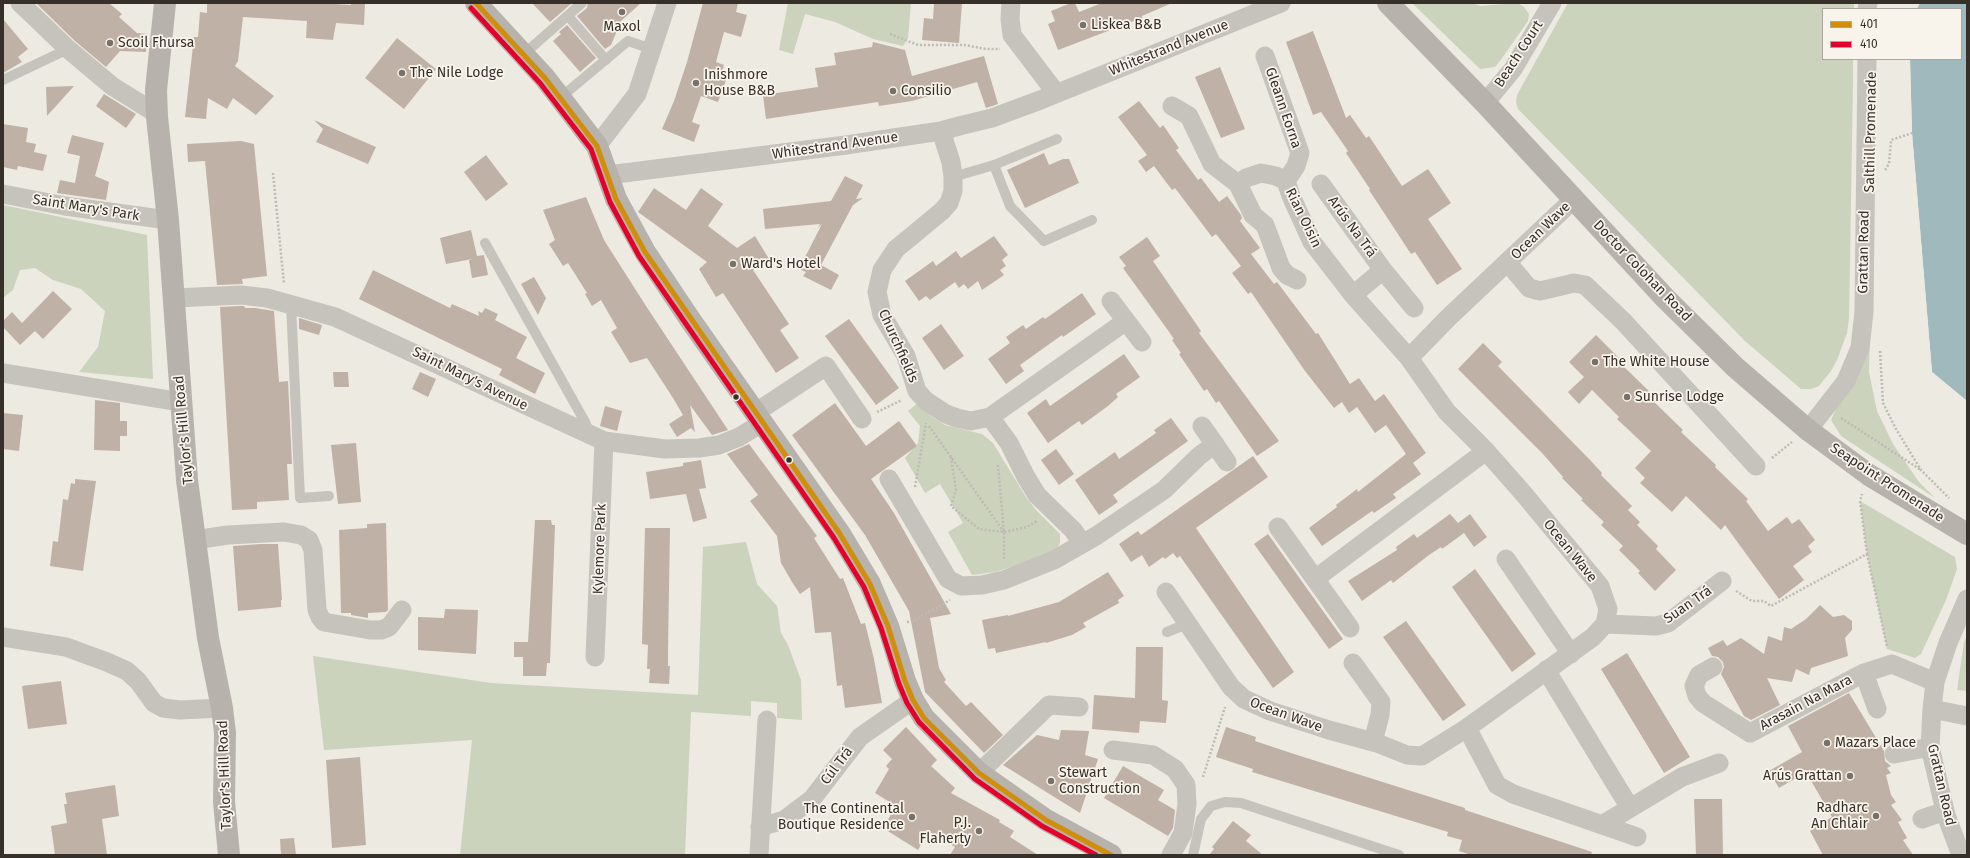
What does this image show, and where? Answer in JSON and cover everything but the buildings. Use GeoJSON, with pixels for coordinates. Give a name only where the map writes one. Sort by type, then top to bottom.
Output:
{"type":"FeatureCollection","features":[{"type":"Feature","properties":{"kind":"main road","name":"Taylor's Hill Road"},"geometry":{"type":"LineString","coordinates":[[165,3],[156,90],[157,114],[168,220],[187,480],[208,638],[222,708],[226,740],[225,828],[229,855]]}},
{"type":"Feature","properties":{"kind":"main road"},"geometry":{"type":"LineString","coordinates":[[476,3],[524,54],[597,146],[624,215],[645,252],[840,534],[870,584],[888,626],[903,676],[913,700],[924,718],[979,773],[1046,820],[1111,855]]}},
{"type":"Feature","properties":{"kind":"main road","name":"Doctor Colohan Road"},"geometry":{"type":"LineString","coordinates":[[1388,3],[1485,103],[1665,298],[1724,356],[1808,430]]}},
{"type":"Feature","properties":{"kind":"main road","name":"Seapoint Promenade"},"geometry":{"type":"LineString","coordinates":[[1808,430],[1869,475],[1967,534]]}},
{"type":"Feature","properties":{"kind":"street"},"geometry":{"type":"LineString","coordinates":[[20,3],[68,49],[112,86],[157,114]]}},
{"type":"Feature","properties":{"kind":"street"},"geometry":{"type":"LineString","coordinates":[[1011,3],[1011,29],[1020,48],[1056,93]]}},
{"type":"Feature","properties":{"kind":"street","name":"Whitestrand Avenue"},"geometry":{"type":"LineString","coordinates":[[608,175],[941,131],[992,118],[1281,3]]}},
{"type":"Feature","properties":{"kind":"street","name":"Beach Court"},"geometry":{"type":"LineString","coordinates":[[1485,103],[1513,69],[1552,3]]}},
{"type":"Feature","properties":{"kind":"street"},"geometry":{"type":"LineString","coordinates":[[597,146],[636,94],[652,49],[664,4]]}},
{"type":"Feature","properties":{"kind":"street","name":"Gleann Eorna"},"geometry":{"type":"LineString","coordinates":[[1265,56],[1300,153],[1296,166],[1286,181]]}},
{"type":"Feature","properties":{"kind":"street","name":"Grattan Road"},"geometry":{"type":"LineString","coordinates":[[1808,430],[1846,381],[1860,348],[1864,312],[1867,60]]}},
{"type":"Feature","properties":{"kind":"street"},"geometry":{"type":"LineString","coordinates":[[1172,106],[1189,116],[1212,164],[1238,184],[1254,215],[1265,225],[1281,268],[1288,275],[1297,280]]}},
{"type":"Feature","properties":{"kind":"street","name":"Churchfields"},"geometry":{"type":"LineString","coordinates":[[941,131],[951,162],[953,177],[953,191],[949,203],[942,211],[896,249],[886,262],[878,281],[877,292],[882,315],[906,356],[918,391],[936,408],[957,418],[971,421],[990,417],[1126,321]]}},
{"type":"Feature","properties":{"kind":"street","name":"Rian Oisin"},"geometry":{"type":"LineString","coordinates":[[1238,184],[1246,178],[1261,173],[1276,176],[1286,181],[1291,196],[1312,242],[1353,294]]}},
{"type":"Feature","properties":{"kind":"street","name":"Arús Na Trá"},"geometry":{"type":"LineString","coordinates":[[1321,184],[1383,270],[1414,308]]}},
{"type":"Feature","properties":{"kind":"street","name":"Saint Mary's Park"},"geometry":{"type":"LineString","coordinates":[[3,194],[65,206],[168,220]]}},
{"type":"Feature","properties":{"kind":"street","name":"Ocean Wave"},"geometry":{"type":"LineString","coordinates":[[1409,358],[1574,199]]}},
{"type":"Feature","properties":{"kind":"street","name":"Ocean Wave"},"geometry":{"type":"LineString","coordinates":[[1508,263],[1529,288],[1540,290],[1574,283],[1585,285],[1623,321],[1756,466]]}},
{"type":"Feature","properties":{"kind":"street","name":"Arús Na Trá"},"geometry":{"type":"LineString","coordinates":[[1353,294],[1383,270]]}},
{"type":"Feature","properties":{"kind":"street","name":"Ocean Wave"},"geometry":{"type":"LineString","coordinates":[[1166,592],[1189,623],[1231,687],[1244,699],[1270,711],[1373,742],[1407,755],[1422,756],[1467,728],[1546,670],[1571,654],[1593,637],[1605,624],[1608,609],[1600,586],[1486,451],[1447,412],[1409,358],[1353,294]]}},
{"type":"Feature","properties":{"kind":"street","name":"Saint Mary's Avenue"},"geometry":{"type":"LineString","coordinates":[[174,298],[240,295],[267,298],[335,317],[406,348],[498,393],[597,438],[665,449],[699,448],[719,444],[739,437],[759,418]]}},
{"type":"Feature","properties":{"kind":"street"},"geometry":{"type":"LineString","coordinates":[[1111,301],[1142,342]]}},
{"type":"Feature","properties":{"kind":"street"},"geometry":{"type":"LineString","coordinates":[[759,418],[826,366],[862,418]]}},
{"type":"Feature","properties":{"kind":"street"},"geometry":{"type":"LineString","coordinates":[[3,373],[181,402]]}},
{"type":"Feature","properties":{"kind":"street"},"geometry":{"type":"LineString","coordinates":[[990,417],[1009,443],[1026,477],[1038,495],[1073,530],[1082,543]]}},
{"type":"Feature","properties":{"kind":"street"},"geometry":{"type":"LineString","coordinates":[[1202,426],[1227,462]]}},
{"type":"Feature","properties":{"kind":"street","name":"Kylemore Park"},"geometry":{"type":"LineString","coordinates":[[595,657],[597,438]]}},
{"type":"Feature","properties":{"kind":"street"},"geometry":{"type":"LineString","coordinates":[[889,479],[948,579],[961,586],[982,585],[1004,580],[1054,560],[1096,536],[1164,490],[1199,456],[1215,444]]}},
{"type":"Feature","properties":{"kind":"street"},"geometry":{"type":"LineString","coordinates":[[1315,579],[1486,451]]}},
{"type":"Feature","properties":{"kind":"street"},"geometry":{"type":"LineString","coordinates":[[1278,527],[1350,628]]}},
{"type":"Feature","properties":{"kind":"street"},"geometry":{"type":"LineString","coordinates":[[194,540],[228,535],[284,532],[301,535],[309,540],[313,550],[317,610],[324,622],[370,630],[381,630],[389,627],[402,610]]}},
{"type":"Feature","properties":{"kind":"street"},"geometry":{"type":"LineString","coordinates":[[1506,559],[1571,654]]}},
{"type":"Feature","properties":{"kind":"street","name":"Suan Trá"},"geometry":{"type":"LineString","coordinates":[[1605,624],[1656,626],[1668,623],[1722,581]]}},
{"type":"Feature","properties":{"kind":"street","name":"Grattan Road"},"geometry":{"type":"LineString","coordinates":[[1961,855],[1945,811],[1930,747],[1935,682],[1948,643],[1967,599]]}},
{"type":"Feature","properties":{"kind":"street"},"geometry":{"type":"LineString","coordinates":[[3,637],[66,647],[107,662],[127,671],[138,681],[154,703],[163,708],[180,710],[222,708]]}},
{"type":"Feature","properties":{"kind":"street"},"geometry":{"type":"LineString","coordinates":[[1353,663],[1381,702],[1380,715],[1373,742]]}},
{"type":"Feature","properties":{"kind":"street","name":"Arasain Na Mara"},"geometry":{"type":"LineString","coordinates":[[1713,667],[1699,675],[1694,686],[1697,696],[1703,703],[1750,732],[1864,673],[1892,664],[1896,666]]}},
{"type":"Feature","properties":{"kind":"street"},"geometry":{"type":"LineString","coordinates":[[1896,666],[1935,682]]}},
{"type":"Feature","properties":{"kind":"street"},"geometry":{"type":"LineString","coordinates":[[1546,670],[1630,808]]}},
{"type":"Feature","properties":{"kind":"street"},"geometry":{"type":"LineString","coordinates":[[1864,673],[1877,709]]}},
{"type":"Feature","properties":{"kind":"street","name":"Cúl Trá"},"geometry":{"type":"LineString","coordinates":[[760,827],[784,820],[812,799],[860,737],[913,700]]}},
{"type":"Feature","properties":{"kind":"street"},"geometry":{"type":"LineString","coordinates":[[979,773],[1049,705],[1079,707]]}},
{"type":"Feature","properties":{"kind":"street"},"geometry":{"type":"LineString","coordinates":[[1932,709],[1967,716]]}},
{"type":"Feature","properties":{"kind":"street"},"geometry":{"type":"LineString","coordinates":[[759,855],[767,720]]}},
{"type":"Feature","properties":{"kind":"street"},"geometry":{"type":"LineString","coordinates":[[1467,728],[1497,785],[1513,794],[1637,837]]}},
{"type":"Feature","properties":{"kind":"street"},"geometry":{"type":"LineString","coordinates":[[1894,754],[1930,747]]}},
{"type":"Feature","properties":{"kind":"street"},"geometry":{"type":"LineString","coordinates":[[1113,750],[1153,755],[1175,769],[1186,785],[1187,804],[1183,832],[1171,855]]}},
{"type":"Feature","properties":{"kind":"street"},"geometry":{"type":"LineString","coordinates":[[1602,825],[1682,777],[1719,763]]}},
{"type":"Feature","properties":{"kind":"street"},"geometry":{"type":"LineString","coordinates":[[1922,819],[1945,811]]}},
{"type":"Feature","properties":{"kind":"lane"},"geometry":{"type":"LineString","coordinates":[[524,54],[582,3]]}},
{"type":"Feature","properties":{"kind":"lane"},"geometry":{"type":"LineString","coordinates":[[568,16],[606,60]]}},
{"type":"Feature","properties":{"kind":"lane"},"geometry":{"type":"LineString","coordinates":[[560,98],[628,41],[652,49]]}},
{"type":"Feature","properties":{"kind":"lane"},"geometry":{"type":"LineString","coordinates":[[3,80],[68,49]]}},
{"type":"Feature","properties":{"kind":"lane"},"geometry":{"type":"LineString","coordinates":[[953,177],[994,165],[1057,139]]}},
{"type":"Feature","properties":{"kind":"lane"},"geometry":{"type":"LineString","coordinates":[[994,165],[1010,206],[1044,241],[1092,220]]}},
{"type":"Feature","properties":{"kind":"lane"},"geometry":{"type":"LineString","coordinates":[[485,243],[585,422],[597,438]]}},
{"type":"Feature","properties":{"kind":"lane"},"geometry":{"type":"LineString","coordinates":[[288,303],[300,498],[329,496]]}},
{"type":"Feature","properties":{"kind":"lane"},"geometry":{"type":"LineString","coordinates":[[1167,632],[1189,623]]}},
{"type":"Feature","properties":{"kind":"lane"},"geometry":{"type":"LineString","coordinates":[[1193,855],[1201,819],[1211,806],[1226,802],[1241,802],[1399,855]]}},
{"type":"Feature","properties":{"kind":"path"},"geometry":{"type":"LineString","coordinates":[[890,34],[918,45],[965,45],[986,49],[1020,48]]}},
{"type":"Feature","properties":{"kind":"path","name":"Salthill Promenade"},"geometry":{"type":"LineString","coordinates":[[1881,167],[1881,174],[1889,164],[1891,140],[1912,133]]}},
{"type":"Feature","properties":{"kind":"path"},"geometry":{"type":"LineString","coordinates":[[272,173],[288,303]]}},
{"type":"Feature","properties":{"kind":"path"},"geometry":{"type":"LineString","coordinates":[[1880,347],[1883,403],[1896,429],[1921,470]]}},
{"type":"Feature","properties":{"kind":"path"},"geometry":{"type":"LineString","coordinates":[[862,418],[908,398],[918,391]]}},
{"type":"Feature","properties":{"kind":"path"},"geometry":{"type":"LineString","coordinates":[[1826,407],[1837,416],[1921,470],[1951,500]]}},
{"type":"Feature","properties":{"kind":"path"},"geometry":{"type":"LineString","coordinates":[[922,416],[1004,532]]}},
{"type":"Feature","properties":{"kind":"path"},"geometry":{"type":"LineString","coordinates":[[914,494],[926,422]]}},
{"type":"Feature","properties":{"kind":"path"},"geometry":{"type":"LineString","coordinates":[[1004,580],[1004,532],[997,451],[1009,443]]}},
{"type":"Feature","properties":{"kind":"path"},"geometry":{"type":"LineString","coordinates":[[1776,456],[1790,444]]}},
{"type":"Feature","properties":{"kind":"path"},"geometry":{"type":"LineString","coordinates":[[951,457],[956,490],[951,506],[979,529],[1004,532],[1026,527],[1053,511]]}},
{"type":"Feature","properties":{"kind":"path"},"geometry":{"type":"LineString","coordinates":[[1869,475],[1860,501],[1867,554],[1887,649],[1896,658],[1896,666]]}},
{"type":"Feature","properties":{"kind":"path"},"geometry":{"type":"LineString","coordinates":[[1722,581],[1740,594],[1752,600],[1764,601],[1771,606],[1867,554]]}},
{"type":"Feature","properties":{"kind":"path"},"geometry":{"type":"LineString","coordinates":[[888,626],[913,621],[948,602],[961,586]]}},
{"type":"Feature","properties":{"kind":"path"},"geometry":{"type":"LineString","coordinates":[[1211,806],[1199,791],[1231,687]]}},
{"type":"Feature","properties":{"kind":"green space"},"geometry":{"type":"Polygon","coordinates":[[[788,3],[911,3],[908,38],[903,46],[873,39],[835,22],[805,14],[793,54],[779,50],[788,3]]]}},
{"type":"Feature","properties":{"kind":"green space"},"geometry":{"type":"Polygon","coordinates":[[[1412,3],[1472,3],[1480,6],[1518,3],[1524,7],[1529,14],[1528,21],[1495,67],[1480,69],[1412,3]]]}},
{"type":"Feature","properties":{"kind":"green space"},"geometry":{"type":"Polygon","coordinates":[[[1568,3],[1854,3],[1854,8],[1822,8],[1822,60],[1853,60],[1853,84],[1849,318],[1847,333],[1837,360],[1831,371],[1819,386],[1811,389],[1801,389],[1745,341],[1518,109],[1516,102],[1517,95],[1568,3]]]}},
{"type":"Feature","properties":{"kind":"green space"},"geometry":{"type":"Polygon","coordinates":[[[3,205],[147,235],[153,379],[79,372],[98,347],[105,311],[81,289],[53,280],[35,268],[20,270],[13,290],[3,298],[3,205]]]}},
{"type":"Feature","properties":{"kind":"green space"},"geometry":{"type":"Polygon","coordinates":[[[1870,332],[1869,372],[1877,411],[1893,444],[1919,482],[1935,498],[1841,436],[1831,420],[1870,332]]]}},
{"type":"Feature","properties":{"kind":"green space"},"geometry":{"type":"Polygon","coordinates":[[[919,402],[931,416],[945,425],[982,434],[993,443],[1026,497],[1037,511],[1060,534],[1060,543],[1057,548],[1052,552],[1018,565],[995,572],[972,575],[948,532],[963,523],[940,484],[925,493],[905,458],[918,443],[920,426],[908,411],[919,402]]]}},
{"type":"Feature","properties":{"kind":"green space"},"geometry":{"type":"Polygon","coordinates":[[[1860,501],[1955,557],[1957,569],[1946,600],[1921,654],[1915,658],[1887,649],[1867,554],[1860,501]]]}},
{"type":"Feature","properties":{"kind":"green space"},"geometry":{"type":"Polygon","coordinates":[[[746,542],[757,584],[777,606],[781,633],[788,645],[801,680],[802,720],[777,718],[777,703],[751,701],[751,716],[691,712],[685,855],[460,855],[472,740],[324,750],[313,656],[491,683],[698,695],[703,547],[746,542]]]}},
{"type":"Feature","properties":{"kind":"green space"},"geometry":{"type":"Polygon","coordinates":[[[1967,636],[1967,691],[1957,690],[1964,642],[1967,636]]]}},
{"type":"Feature","properties":{"kind":"water"},"geometry":{"type":"Polygon","coordinates":[[[1920,3],[1967,3],[1967,401],[1932,372],[1912,133],[1910,60],[1962,60],[1962,8],[1918,8],[1920,3]]]}},
{"type":"Feature","properties":{"kind":"pier"},"geometry":{"type":"Polygon","coordinates":[[[1908,60],[1910,60],[1912,133],[1932,372],[1967,401],[1967,403],[1930,372],[1910,133],[1908,60]]]}},
{"type":"Feature","properties":{"kind":"transit line","name":"401"},"geometry":{"type":"LineString","coordinates":[[476,3],[545,78],[597,146],[616,199],[645,252],[840,534],[870,584],[888,626],[905,681],[913,700],[924,718],[979,773],[1046,820],[1111,855]]}},
{"type":"Feature","properties":{"kind":"transit line","name":"410"},"geometry":{"type":"LineString","coordinates":[[471,8],[540,83],[591,149],[610,202],[639,256],[834,538],[864,587],[881,628],[899,684],[907,703],[919,722],[975,779],[1042,826],[1096,855]]}},
{"type":"Feature","properties":{"kind":"place","name":"Maxol"},"geometry":{"type":"Point","coordinates":[622,12]}},
{"type":"Feature","properties":{"kind":"place","name":"Liskea B&B"},"geometry":{"type":"Point","coordinates":[1083,25]}},
{"type":"Feature","properties":{"kind":"place","name":"Scoil Fhursa"},"geometry":{"type":"Point","coordinates":[110,43]}},
{"type":"Feature","properties":{"kind":"place","name":"The Nile Lodge"},"geometry":{"type":"Point","coordinates":[402,73]}},
{"type":"Feature","properties":{"kind":"place","name":"Inishmore House B&B"},"geometry":{"type":"Point","coordinates":[696,83]}},
{"type":"Feature","properties":{"kind":"place","name":"Consilio"},"geometry":{"type":"Point","coordinates":[893,91]}},
{"type":"Feature","properties":{"kind":"place","name":"Ward's Hotel"},"geometry":{"type":"Point","coordinates":[733,264]}},
{"type":"Feature","properties":{"kind":"place","name":"The White House"},"geometry":{"type":"Point","coordinates":[1595,362]}},
{"type":"Feature","properties":{"kind":"place","name":"Sunrise Lodge"},"geometry":{"type":"Point","coordinates":[1627,397]}},
{"type":"Feature","properties":{"kind":"place","name":"Mazars Place"},"geometry":{"type":"Point","coordinates":[1827,743]}},
{"type":"Feature","properties":{"kind":"place","name":"Arús Grattan"},"geometry":{"type":"Point","coordinates":[1850,776]}},
{"type":"Feature","properties":{"kind":"place","name":"Stewart Construction"},"geometry":{"type":"Point","coordinates":[1051,781]}},
{"type":"Feature","properties":{"kind":"place","name":"Radharc An Chlair"},"geometry":{"type":"Point","coordinates":[1876,816]}},
{"type":"Feature","properties":{"kind":"place","name":"The Continental Boutique Residence"},"geometry":{"type":"Point","coordinates":[912,817]}},
{"type":"Feature","properties":{"kind":"place","name":"P.J. Flaherty"},"geometry":{"type":"Point","coordinates":[979,831]}}]}
